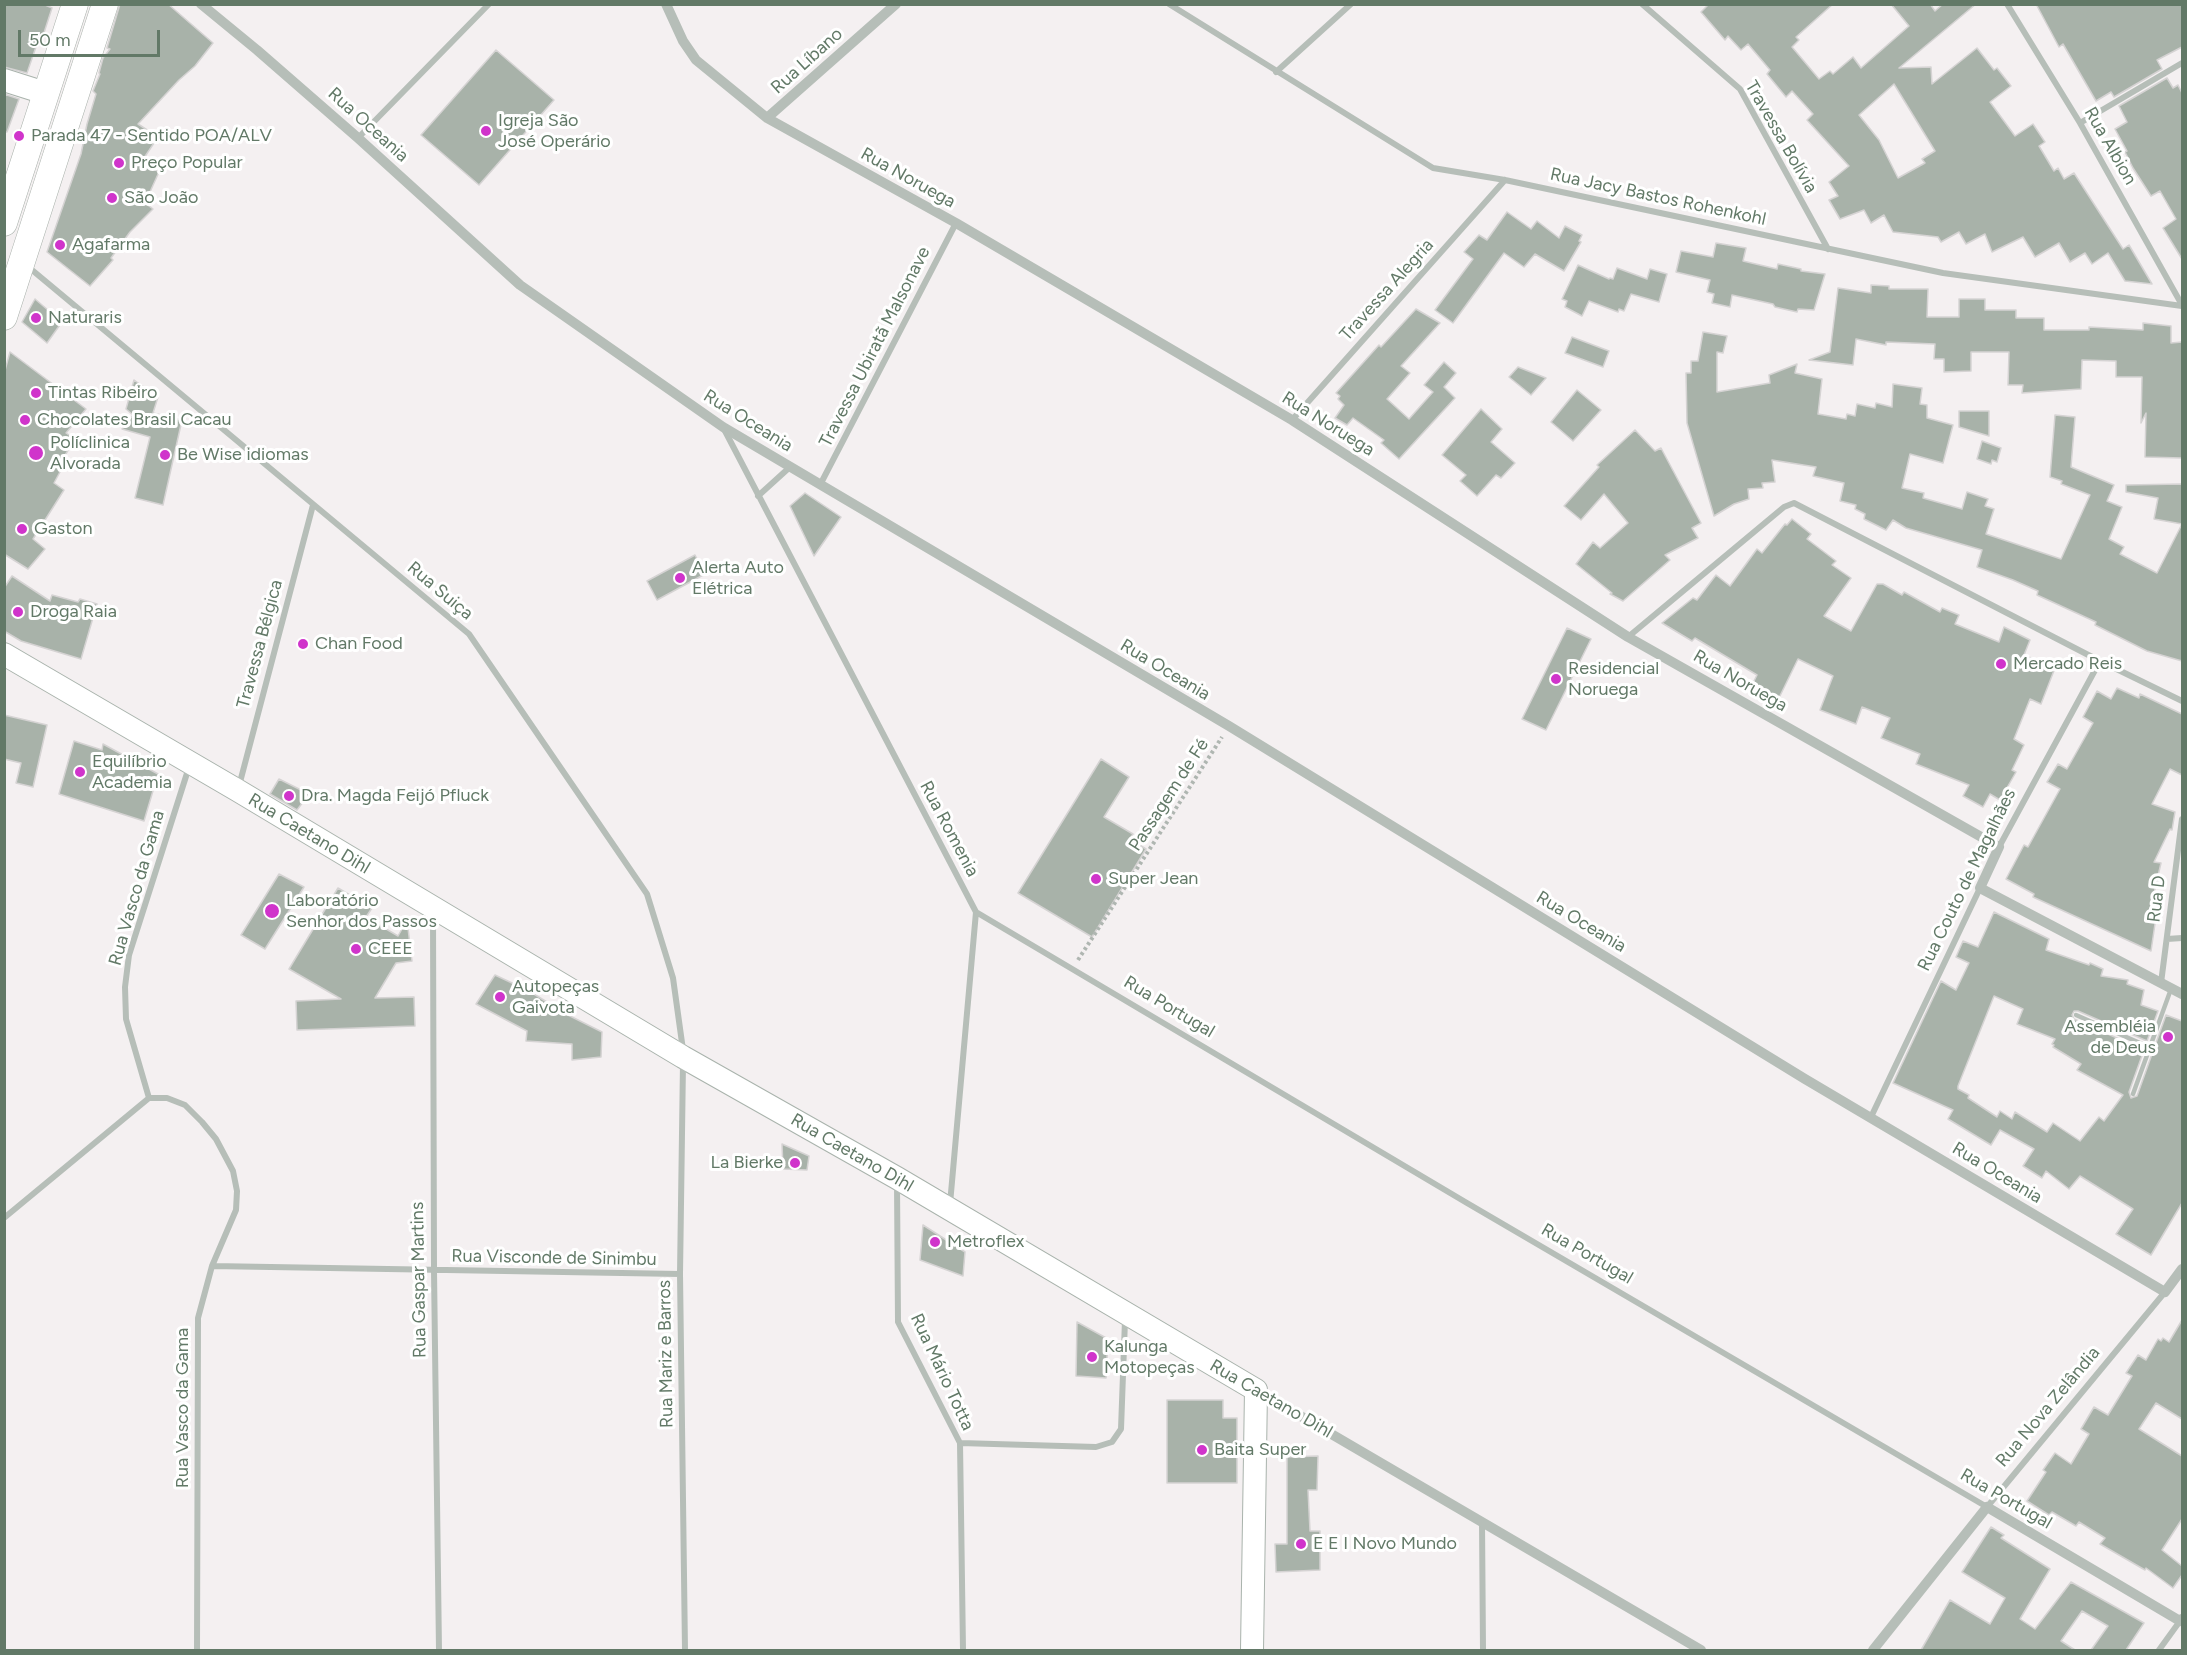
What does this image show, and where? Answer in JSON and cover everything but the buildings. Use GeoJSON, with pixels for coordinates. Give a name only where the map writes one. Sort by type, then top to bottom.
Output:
{"type":"FeatureCollection","features":[{"type":"Feature","properties":{"kind":"main road"},"geometry":{"type":"LineString","coordinates":[[4,223],[75,4]]}},
{"type":"Feature","properties":{"kind":"main road"},"geometry":{"type":"LineString","coordinates":[[4,317],[105,4]]}},
{"type":"Feature","properties":{"kind":"main road"},"geometry":{"type":"LineString","coordinates":[[4,80],[45,93]]}},
{"type":"Feature","properties":{"kind":"main road","name":"Rua Caetano Dihl"},"geometry":{"type":"LineString","coordinates":[[4,654],[684,1057],[897,1178],[1256,1390]]}},
{"type":"Feature","properties":{"kind":"main road"},"geometry":{"type":"LineString","coordinates":[[1252,1650],[1256,1390]]}},
{"type":"Feature","properties":{"kind":"street","name":"Rua Oceania"},"geometry":{"type":"LineString","coordinates":[[201,4],[358,138],[520,285],[723,427],[1229,726],[1871,1117],[2165,1292]]}},
{"type":"Feature","properties":{"kind":"street"},"geometry":{"type":"LineString","coordinates":[[358,138],[489,4]]}},
{"type":"Feature","properties":{"kind":"street","name":"Rua Noruega"},"geometry":{"type":"LineString","coordinates":[[666,4],[683,41],[696,60],[767,118],[956,223],[1292,420],[1628,637],[1999,847]]}},
{"type":"Feature","properties":{"kind":"street","name":"Rua Líbano"},"geometry":{"type":"LineString","coordinates":[[767,118],[896,4]]}},
{"type":"Feature","properties":{"kind":"street","name":"Rua Jacy Bastos Rohenkohl"},"geometry":{"type":"LineString","coordinates":[[1169,4],[1433,168],[1505,180],[1943,273],[2182,305]]}},
{"type":"Feature","properties":{"kind":"street"},"geometry":{"type":"LineString","coordinates":[[1276,72],[1351,4]]}},
{"type":"Feature","properties":{"kind":"street","name":"Travessa Bolívia"},"geometry":{"type":"LineString","coordinates":[[1642,4],[1740,89],[1827,249]]}},
{"type":"Feature","properties":{"kind":"street","name":"Rua Albion"},"geometry":{"type":"LineString","coordinates":[[2007,4],[2080,123],[2182,305]]}},
{"type":"Feature","properties":{"kind":"street"},"geometry":{"type":"LineString","coordinates":[[2080,123],[2182,63]]}},
{"type":"Feature","properties":{"kind":"street","name":"Travessa Alegria"},"geometry":{"type":"LineString","coordinates":[[1292,420],[1505,180]]}},
{"type":"Feature","properties":{"kind":"street","name":"Travessa Ubiratã Malsonave"},"geometry":{"type":"LineString","coordinates":[[820,485],[956,223]]}},
{"type":"Feature","properties":{"kind":"street","name":"Rua Suiça"},"geometry":{"type":"LineString","coordinates":[[21,261],[469,634],[647,894],[673,978],[684,1057]]}},
{"type":"Feature","properties":{"kind":"street","name":"Rua Romenia"},"geometry":{"type":"LineString","coordinates":[[723,427],[976,912]]}},
{"type":"Feature","properties":{"kind":"street"},"geometry":{"type":"LineString","coordinates":[[758,496],[790,467]]}},
{"type":"Feature","properties":{"kind":"street"},"geometry":{"type":"LineString","coordinates":[[1628,637],[1790,504],[1804,509],[2182,701]]}},
{"type":"Feature","properties":{"kind":"street","name":"Travessa Bélgica"},"geometry":{"type":"LineString","coordinates":[[237,790],[312,505]]}},
{"type":"Feature","properties":{"kind":"street","name":"Rua Couto de Magalhães"},"geometry":{"type":"LineString","coordinates":[[1871,1117],[1999,847],[2100,661]]}},
{"type":"Feature","properties":{"kind":"street","name":"Rua Vasco da Gama"},"geometry":{"type":"LineString","coordinates":[[190,763],[129,955],[125,987],[126,1019],[149,1098],[167,1098],[184,1105],[216,1139],[233,1171],[237,1191],[236,1210],[212,1266],[198,1318],[197,1650]]}},
{"type":"Feature","properties":{"kind":"street","name":"Rua D"},"geometry":{"type":"LineString","coordinates":[[2166,986],[2167,939],[2182,819]]}},
{"type":"Feature","properties":{"kind":"street"},"geometry":{"type":"LineString","coordinates":[[1980,888],[2182,994]]}},
{"type":"Feature","properties":{"kind":"street","name":"Rua Gaspar Martins"},"geometry":{"type":"LineString","coordinates":[[433,908],[434,1271],[439,1650]]}},
{"type":"Feature","properties":{"kind":"street"},"geometry":{"type":"LineString","coordinates":[[950,1209],[976,912]]}},
{"type":"Feature","properties":{"kind":"street","name":"Rua Portugal"},"geometry":{"type":"LineString","coordinates":[[976,912],[1467,1203],[2182,1621]]}},
{"type":"Feature","properties":{"kind":"street"},"geometry":{"type":"LineString","coordinates":[[2167,939],[2182,938]]}},
{"type":"Feature","properties":{"kind":"street","name":"Rua Mariz e Barros"},"geometry":{"type":"LineString","coordinates":[[684,1057],[680,1274],[686,1650]]}},
{"type":"Feature","properties":{"kind":"street"},"geometry":{"type":"LineString","coordinates":[[4,1218],[149,1098]]}},
{"type":"Feature","properties":{"kind":"street","name":"Rua Mário Totta"},"geometry":{"type":"LineString","coordinates":[[897,1178],[898,1322],[960,1443],[963,1650]]}},
{"type":"Feature","properties":{"kind":"street","name":"Rua Visconde de Sinimbu"},"geometry":{"type":"LineString","coordinates":[[212,1266],[680,1274]]}},
{"type":"Feature","properties":{"kind":"street","name":"Rua Nova Zelândia"},"geometry":{"type":"LineString","coordinates":[[1873,1650],[2182,1269]]}},
{"type":"Feature","properties":{"kind":"street"},"geometry":{"type":"LineString","coordinates":[[960,1443],[1096,1448],[1112,1442],[1121,1429],[1125,1313]]}},
{"type":"Feature","properties":{"kind":"street","name":"Rua Caetano Dihl"},"geometry":{"type":"LineString","coordinates":[[1256,1390],[1701,1650]]}},
{"type":"Feature","properties":{"kind":"street"},"geometry":{"type":"LineString","coordinates":[[1482,1522],[1483,1650]]}},
{"type":"Feature","properties":{"kind":"street"},"geometry":{"type":"LineString","coordinates":[[2159,1650],[2182,1621]]}},
{"type":"Feature","properties":{"kind":"lane","name":"Rua D"},"geometry":{"type":"LineString","coordinates":[[2133,1094],[2166,986]]}},
{"type":"Feature","properties":{"kind":"lane"},"geometry":{"type":"LineString","coordinates":[[2076,1015],[2149,1047]]}},
{"type":"Feature","properties":{"kind":"path","name":"Passagem de Fé"},"geometry":{"type":"LineString","coordinates":[[1072,969],[1229,726]]}},
{"type":"Feature","properties":{"kind":"place","name":"Igreja São José Operário"},"geometry":{"type":"Point","coordinates":[486,131]}},
{"type":"Feature","properties":{"kind":"place","name":"Parada 47 - Sentido POA/ALV"},"geometry":{"type":"Point","coordinates":[19,136]}},
{"type":"Feature","properties":{"kind":"place","name":"Preço Popular"},"geometry":{"type":"Point","coordinates":[119,163]}},
{"type":"Feature","properties":{"kind":"place","name":"São João"},"geometry":{"type":"Point","coordinates":[112,198]}},
{"type":"Feature","properties":{"kind":"place","name":"Agafarma"},"geometry":{"type":"Point","coordinates":[60,245]}},
{"type":"Feature","properties":{"kind":"place","name":"Naturaris"},"geometry":{"type":"Point","coordinates":[36,318]}},
{"type":"Feature","properties":{"kind":"place","name":"Tintas Ribeiro"},"geometry":{"type":"Point","coordinates":[36,393]}},
{"type":"Feature","properties":{"kind":"place","name":"Chocolates Brasil Cacau"},"geometry":{"type":"Point","coordinates":[25,420]}},
{"type":"Feature","properties":{"kind":"place","name":"Políclinica Alvorada"},"geometry":{"type":"Point","coordinates":[36,453]}},
{"type":"Feature","properties":{"kind":"place","name":"Be Wise idiomas"},"geometry":{"type":"Point","coordinates":[165,455]}},
{"type":"Feature","properties":{"kind":"place","name":"Gaston"},"geometry":{"type":"Point","coordinates":[22,529]}},
{"type":"Feature","properties":{"kind":"place","name":"Alerta Auto Elétrica"},"geometry":{"type":"Point","coordinates":[680,578]}},
{"type":"Feature","properties":{"kind":"place","name":"Droga Raia"},"geometry":{"type":"Point","coordinates":[18,612]}},
{"type":"Feature","properties":{"kind":"place","name":"Chan Food"},"geometry":{"type":"Point","coordinates":[303,644]}},
{"type":"Feature","properties":{"kind":"place","name":"Mercado Reis"},"geometry":{"type":"Point","coordinates":[2001,664]}},
{"type":"Feature","properties":{"kind":"place","name":"Residencial Noruega"},"geometry":{"type":"Point","coordinates":[1556,679]}},
{"type":"Feature","properties":{"kind":"place","name":"Equilíbrio Academia"},"geometry":{"type":"Point","coordinates":[80,772]}},
{"type":"Feature","properties":{"kind":"place","name":"Dra. Magda Feijó Pfluck"},"geometry":{"type":"Point","coordinates":[289,796]}},
{"type":"Feature","properties":{"kind":"place","name":"Super Jean"},"geometry":{"type":"Point","coordinates":[1096,879]}},
{"type":"Feature","properties":{"kind":"place","name":"Laboratório Senhor dos Passos"},"geometry":{"type":"Point","coordinates":[272,911]}},
{"type":"Feature","properties":{"kind":"place","name":"CEEE"},"geometry":{"type":"Point","coordinates":[356,949]}},
{"type":"Feature","properties":{"kind":"place","name":"Autopeças Gaivota"},"geometry":{"type":"Point","coordinates":[500,997]}},
{"type":"Feature","properties":{"kind":"place","name":"Assembléia de Deus"},"geometry":{"type":"Point","coordinates":[2168,1037]}},
{"type":"Feature","properties":{"kind":"place","name":"La Bierke"},"geometry":{"type":"Point","coordinates":[795,1163]}},
{"type":"Feature","properties":{"kind":"place","name":"Metroflex"},"geometry":{"type":"Point","coordinates":[935,1242]}},
{"type":"Feature","properties":{"kind":"place","name":"Kalunga Motopeças"},"geometry":{"type":"Point","coordinates":[1092,1357]}},
{"type":"Feature","properties":{"kind":"place","name":"Baita Super"},"geometry":{"type":"Point","coordinates":[1202,1450]}},
{"type":"Feature","properties":{"kind":"place","name":"E E I Novo Mundo"},"geometry":{"type":"Point","coordinates":[1301,1544]}}]}
